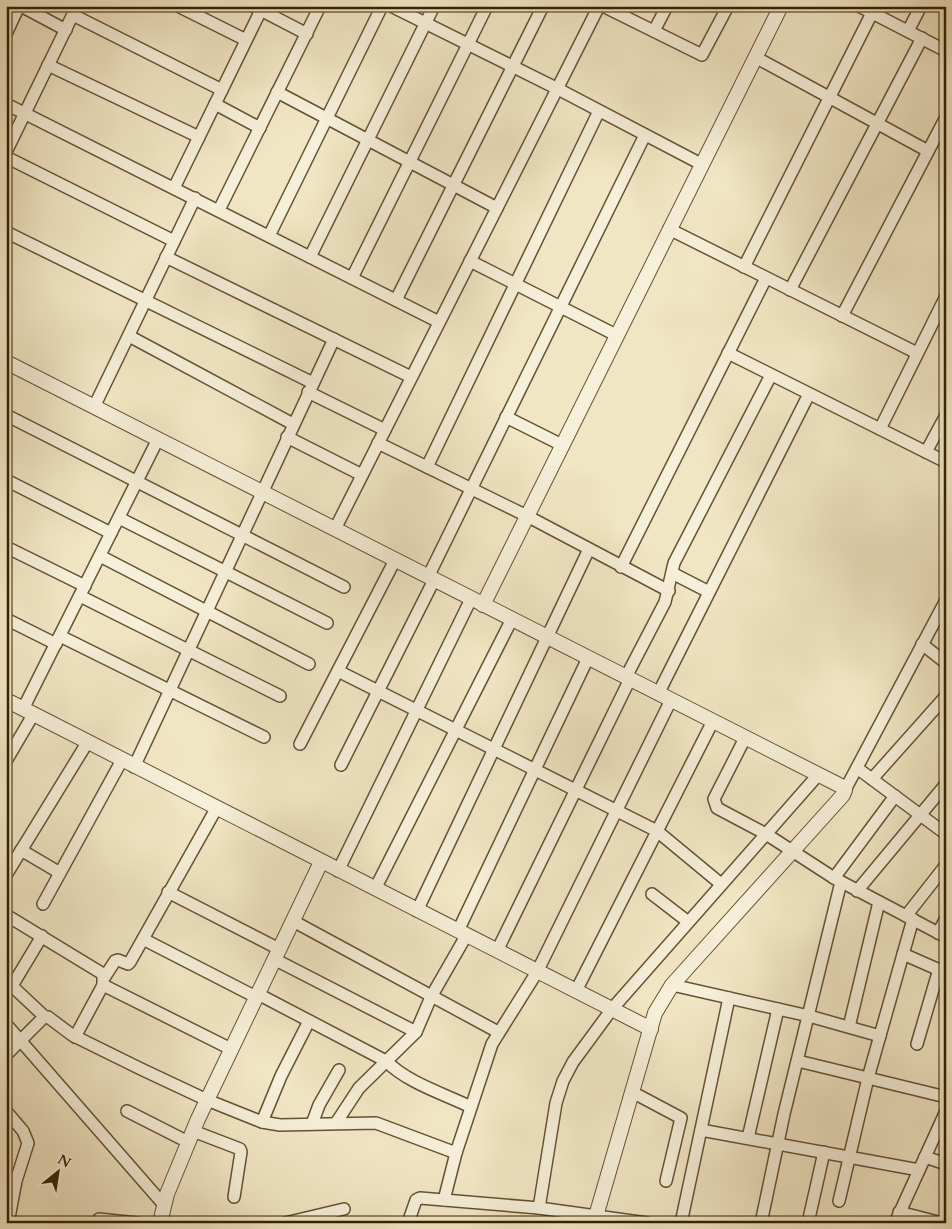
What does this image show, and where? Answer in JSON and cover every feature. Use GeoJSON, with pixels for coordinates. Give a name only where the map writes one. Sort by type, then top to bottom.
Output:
{"type":"FeatureCollection","features":[{"type":"Feature","properties":{"kind":"street"},"geometry":{"type":"LineString","coordinates":[[6,34],[20,6],[66,30]]}},
{"type":"Feature","properties":{"kind":"street"},"geometry":{"type":"LineString","coordinates":[[178,6],[246,40]]}},
{"type":"Feature","properties":{"kind":"street"},"geometry":{"type":"LineString","coordinates":[[219,210],[320,6]]}},
{"type":"Feature","properties":{"kind":"street"},"geometry":{"type":"LineString","coordinates":[[269,236],[382,6]]}},
{"type":"Feature","properties":{"kind":"street"},"geometry":{"type":"LineString","coordinates":[[391,6],[558,89],[701,164]]}},
{"type":"Feature","properties":{"kind":"street"},"geometry":{"type":"LineString","coordinates":[[310,257],[434,6]]}},
{"type":"Feature","properties":{"kind":"street"},"geometry":{"type":"LineString","coordinates":[[352,278],[487,6]]}},
{"type":"Feature","properties":{"kind":"street"},"geometry":{"type":"LineString","coordinates":[[396,300],[543,6]]}},
{"type":"Feature","properties":{"kind":"street"},"geometry":{"type":"LineString","coordinates":[[335,529],[599,6]]}},
{"type":"Feature","properties":{"kind":"street"},"geometry":{"type":"LineString","coordinates":[[603,6],[702,55],[728,6]]}},
{"type":"Feature","properties":{"kind":"street"},"geometry":{"type":"LineString","coordinates":[[654,31],[667,6]]}},
{"type":"Feature","properties":{"kind":"street"},"geometry":{"type":"LineString","coordinates":[[338,871],[416,711],[527,516],[781,6]]}},
{"type":"Feature","properties":{"kind":"street"},"geometry":{"type":"LineString","coordinates":[[859,6],[946,51]]}},
{"type":"Feature","properties":{"kind":"street"},"geometry":{"type":"LineString","coordinates":[[908,31],[921,6]]}},
{"type":"Feature","properties":{"kind":"street"},"geometry":{"type":"LineString","coordinates":[[174,188],[246,40],[257,8],[306,34]]}},
{"type":"Feature","properties":{"kind":"street"},"geometry":{"type":"LineString","coordinates":[[6,152],[75,11],[222,90]]}},
{"type":"Feature","properties":{"kind":"street"},"geometry":{"type":"LineString","coordinates":[[744,266],[872,13]]}},
{"type":"Feature","properties":{"kind":"street"},"geometry":{"type":"LineString","coordinates":[[790,290],[922,38]]}},
{"type":"Feature","properties":{"kind":"street"},"geometry":{"type":"LineString","coordinates":[[755,58],[928,151]]}},
{"type":"Feature","properties":{"kind":"street"},"geometry":{"type":"LineString","coordinates":[[48,65],[199,137]]}},
{"type":"Feature","properties":{"kind":"street"},"geometry":{"type":"LineString","coordinates":[[278,92],[497,208]]}},
{"type":"Feature","properties":{"kind":"street"},"geometry":{"type":"LineString","coordinates":[[6,104],[439,322]]}},
{"type":"Feature","properties":{"kind":"street"},"geometry":{"type":"LineString","coordinates":[[215,104],[260,128]]}},
{"type":"Feature","properties":{"kind":"street"},"geometry":{"type":"LineString","coordinates":[[427,467],[599,111]]}},
{"type":"Feature","properties":{"kind":"street"},"geometry":{"type":"LineString","coordinates":[[842,316],[946,117]]}},
{"type":"Feature","properties":{"kind":"street"},"geometry":{"type":"LineString","coordinates":[[341,765],[378,692],[470,488],[645,135]]}},
{"type":"Feature","properties":{"kind":"street"},"geometry":{"type":"LineString","coordinates":[[6,157],[174,241]]}},
{"type":"Feature","properties":{"kind":"street"},"geometry":{"type":"LineString","coordinates":[[94,407],[195,198]]}},
{"type":"Feature","properties":{"kind":"street"},"geometry":{"type":"LineString","coordinates":[[669,229],[917,353]]}},
{"type":"Feature","properties":{"kind":"street"},"geometry":{"type":"LineString","coordinates":[[6,232],[145,300],[310,387],[385,430]]}},
{"type":"Feature","properties":{"kind":"street"},"geometry":{"type":"LineString","coordinates":[[166,257],[411,377]]}},
{"type":"Feature","properties":{"kind":"street"},"geometry":{"type":"LineString","coordinates":[[470,261],[616,335]]}},
{"type":"Feature","properties":{"kind":"street"},"geometry":{"type":"LineString","coordinates":[[621,567],[766,278]]}},
{"type":"Feature","properties":{"kind":"street"},"geometry":{"type":"LineString","coordinates":[[880,429],[946,296]]}},
{"type":"Feature","properties":{"kind":"street"},"geometry":{"type":"LineString","coordinates":[[129,336],[293,424]]}},
{"type":"Feature","properties":{"kind":"street"},"geometry":{"type":"LineString","coordinates":[[43,904],[60,873],[128,764],[169,690],[241,533],[334,339]]}},
{"type":"Feature","properties":{"kind":"street"},"geometry":{"type":"LineString","coordinates":[[728,353],[946,462]]}},
{"type":"Feature","properties":{"kind":"street"},"geometry":{"type":"LineString","coordinates":[[6,362],[672,700],[844,790]]}},
{"type":"Feature","properties":{"kind":"street"},"geometry":{"type":"LineString","coordinates":[[497,951],[576,791],[669,591],[674,563],[771,374]]}},
{"type":"Feature","properties":{"kind":"street"},"geometry":{"type":"LineString","coordinates":[[658,694],[809,394]]}},
{"type":"Feature","properties":{"kind":"street"},"geometry":{"type":"LineString","coordinates":[[926,452],[946,415]]}},
{"type":"Feature","properties":{"kind":"street"},"geometry":{"type":"LineString","coordinates":[[6,416],[241,533],[344,587]]}},
{"type":"Feature","properties":{"kind":"street"},"geometry":{"type":"LineString","coordinates":[[506,417],[562,445]]}},
{"type":"Feature","properties":{"kind":"street"},"geometry":{"type":"LineString","coordinates":[[287,437],[362,475]]}},
{"type":"Feature","properties":{"kind":"street"},"geometry":{"type":"LineString","coordinates":[[6,761],[58,640],[158,439]]}},
{"type":"Feature","properties":{"kind":"street"},"geometry":{"type":"LineString","coordinates":[[378,443],[527,516],[669,591]]}},
{"type":"Feature","properties":{"kind":"street"},"geometry":{"type":"LineString","coordinates":[[6,480],[111,533]]}},
{"type":"Feature","properties":{"kind":"street"},"geometry":{"type":"LineString","coordinates":[[119,518],[327,623]]}},
{"type":"Feature","properties":{"kind":"street"},"geometry":{"type":"LineString","coordinates":[[6,547],[188,650],[280,696]]}},
{"type":"Feature","properties":{"kind":"street"},"geometry":{"type":"LineString","coordinates":[[417,911],[589,549]]}},
{"type":"Feature","properties":{"kind":"street"},"geometry":{"type":"LineString","coordinates":[[100,556],[309,664]]}},
{"type":"Feature","properties":{"kind":"street"},"geometry":{"type":"LineString","coordinates":[[300,744],[395,560]]}},
{"type":"Feature","properties":{"kind":"street"},"geometry":{"type":"LineString","coordinates":[[672,573],[709,592]]}},
{"type":"Feature","properties":{"kind":"street"},"geometry":{"type":"LineString","coordinates":[[595,1220],[655,1013],[672,985],[843,795],[946,600]]}},
{"type":"Feature","properties":{"kind":"street"},"geometry":{"type":"LineString","coordinates":[[6,619],[58,640],[169,690],[264,737]]}},
{"type":"Feature","properties":{"kind":"street"},"geometry":{"type":"LineString","coordinates":[[375,890],[512,619]]}},
{"type":"Feature","properties":{"kind":"street"},"geometry":{"type":"LineString","coordinates":[[922,644],[946,663]]}},
{"type":"Feature","properties":{"kind":"street"},"geometry":{"type":"LineString","coordinates":[[336,1123],[360,1088],[416,1032],[588,658]]}},
{"type":"Feature","properties":{"kind":"street"},"geometry":{"type":"LineString","coordinates":[[338,671],[657,831],[721,884]]}},
{"type":"Feature","properties":{"kind":"street"},"geometry":{"type":"LineString","coordinates":[[872,779],[946,696]]}},
{"type":"Feature","properties":{"kind":"street"},"geometry":{"type":"LineString","coordinates":[[6,700],[216,809],[651,1029]]}},
{"type":"Feature","properties":{"kind":"street"},"geometry":{"type":"LineString","coordinates":[[444,1200],[471,1106],[498,1032],[537,972],[672,700]]}},
{"type":"Feature","properties":{"kind":"street"},"geometry":{"type":"LineString","coordinates":[[576,991],[713,721]]}},
{"type":"Feature","properties":{"kind":"street"},"geometry":{"type":"LineString","coordinates":[[745,738],[714,804],[717,808],[793,850],[857,891],[942,935],[946,918]]}},
{"type":"Feature","properties":{"kind":"street"},"geometry":{"type":"LineString","coordinates":[[6,875],[87,742]]}},
{"type":"Feature","properties":{"kind":"street"},"geometry":{"type":"LineString","coordinates":[[857,768],[946,834]]}},
{"type":"Feature","properties":{"kind":"street"},"geometry":{"type":"LineString","coordinates":[[539,1208],[550,1136],[563,1081],[573,1062],[612,1009],[687,921],[818,775]]}},
{"type":"Feature","properties":{"kind":"street"},"geometry":{"type":"LineString","coordinates":[[857,891],[946,784]]}},
{"type":"Feature","properties":{"kind":"street"},"geometry":{"type":"LineString","coordinates":[[761,1223],[838,880],[895,796]]}},
{"type":"Feature","properties":{"kind":"street"},"geometry":{"type":"LineString","coordinates":[[75,1036],[115,961],[128,964],[130,962],[216,809]]}},
{"type":"Feature","properties":{"kind":"street"},"geometry":{"type":"LineString","coordinates":[[21,850],[60,873]]}},
{"type":"Feature","properties":{"kind":"street"},"geometry":{"type":"LineString","coordinates":[[160,1223],[164,1205],[207,1100],[321,862]]}},
{"type":"Feature","properties":{"kind":"street"},"geometry":{"type":"LineString","coordinates":[[839,1201],[868,1078],[903,954],[909,918],[946,864]]}},
{"type":"Feature","properties":{"kind":"street"},"geometry":{"type":"LineString","coordinates":[[168,892],[416,1032]]}},
{"type":"Feature","properties":{"kind":"street"},"geometry":{"type":"LineString","coordinates":[[652,894],[687,921]]}},
{"type":"Feature","properties":{"kind":"street"},"geometry":{"type":"LineString","coordinates":[[849,1027],[879,902]]}},
{"type":"Feature","properties":{"kind":"street"},"geometry":{"type":"LineString","coordinates":[[6,915],[100,971],[104,982],[231,1049]]}},
{"type":"Feature","properties":{"kind":"street"},"geometry":{"type":"LineString","coordinates":[[293,921],[498,1032]]}},
{"type":"Feature","properties":{"kind":"street"},"geometry":{"type":"LineString","coordinates":[[42,936],[12,986],[46,1017],[75,1036],[207,1100],[262,1122],[280,1125],[336,1123],[384,1125],[456,1153]]}},
{"type":"Feature","properties":{"kind":"street"},"geometry":{"type":"LineString","coordinates":[[143,939],[386,1061],[398,1072],[471,1106]]}},
{"type":"Feature","properties":{"kind":"street"},"geometry":{"type":"LineString","coordinates":[[903,954],[942,971],[917,1044]]}},
{"type":"Feature","properties":{"kind":"street"},"geometry":{"type":"LineString","coordinates":[[672,985],[808,1016],[880,1036]]}},
{"type":"Feature","properties":{"kind":"street"},"geometry":{"type":"LineString","coordinates":[[681,1223],[729,998]]}},
{"type":"Feature","properties":{"kind":"street"},"geometry":{"type":"LineString","coordinates":[[748,1138],[778,1009]]}},
{"type":"Feature","properties":{"kind":"street"},"geometry":{"type":"LineString","coordinates":[[6,1055],[46,1017]]}},
{"type":"Feature","properties":{"kind":"street"},"geometry":{"type":"LineString","coordinates":[[262,1122],[281,1076],[309,1021]]}},
{"type":"Feature","properties":{"kind":"street"},"geometry":{"type":"LineString","coordinates":[[6,1024],[22,1040],[164,1205]]}},
{"type":"Feature","properties":{"kind":"street"},"geometry":{"type":"LineString","coordinates":[[798,1060],[946,1097]]}},
{"type":"Feature","properties":{"kind":"street"},"geometry":{"type":"LineString","coordinates":[[312,1124],[319,1105],[339,1070]]}},
{"type":"Feature","properties":{"kind":"street"},"geometry":{"type":"LineString","coordinates":[[632,1092],[681,1118],[666,1181]]}},
{"type":"Feature","properties":{"kind":"street"},"geometry":{"type":"LineString","coordinates":[[6,1111],[23,1131],[28,1143],[16,1181],[8,1223]]}},
{"type":"Feature","properties":{"kind":"street"},"geometry":{"type":"LineString","coordinates":[[127,1111],[191,1136],[240,1149],[234,1197]]}},
{"type":"Feature","properties":{"kind":"street"},"geometry":{"type":"LineString","coordinates":[[942,1223],[897,1217],[946,1111]]}},
{"type":"Feature","properties":{"kind":"street"},"geometry":{"type":"LineString","coordinates":[[701,1130],[919,1170]]}},
{"type":"Feature","properties":{"kind":"street"},"geometry":{"type":"LineString","coordinates":[[808,1223],[824,1152]]}},
{"type":"Feature","properties":{"kind":"street"},"geometry":{"type":"LineString","coordinates":[[924,1157],[946,1164]]}},
{"type":"Feature","properties":{"kind":"street"},"geometry":{"type":"LineString","coordinates":[[408,1223],[417,1198],[539,1208],[595,1220],[647,1223]]}},
{"type":"Feature","properties":{"kind":"street"},"geometry":{"type":"LineString","coordinates":[[285,1223],[344,1209]]}},
{"type":"Feature","properties":{"kind":"street"},"geometry":{"type":"LineString","coordinates":[[98,1219],[137,1223]]}}]}
